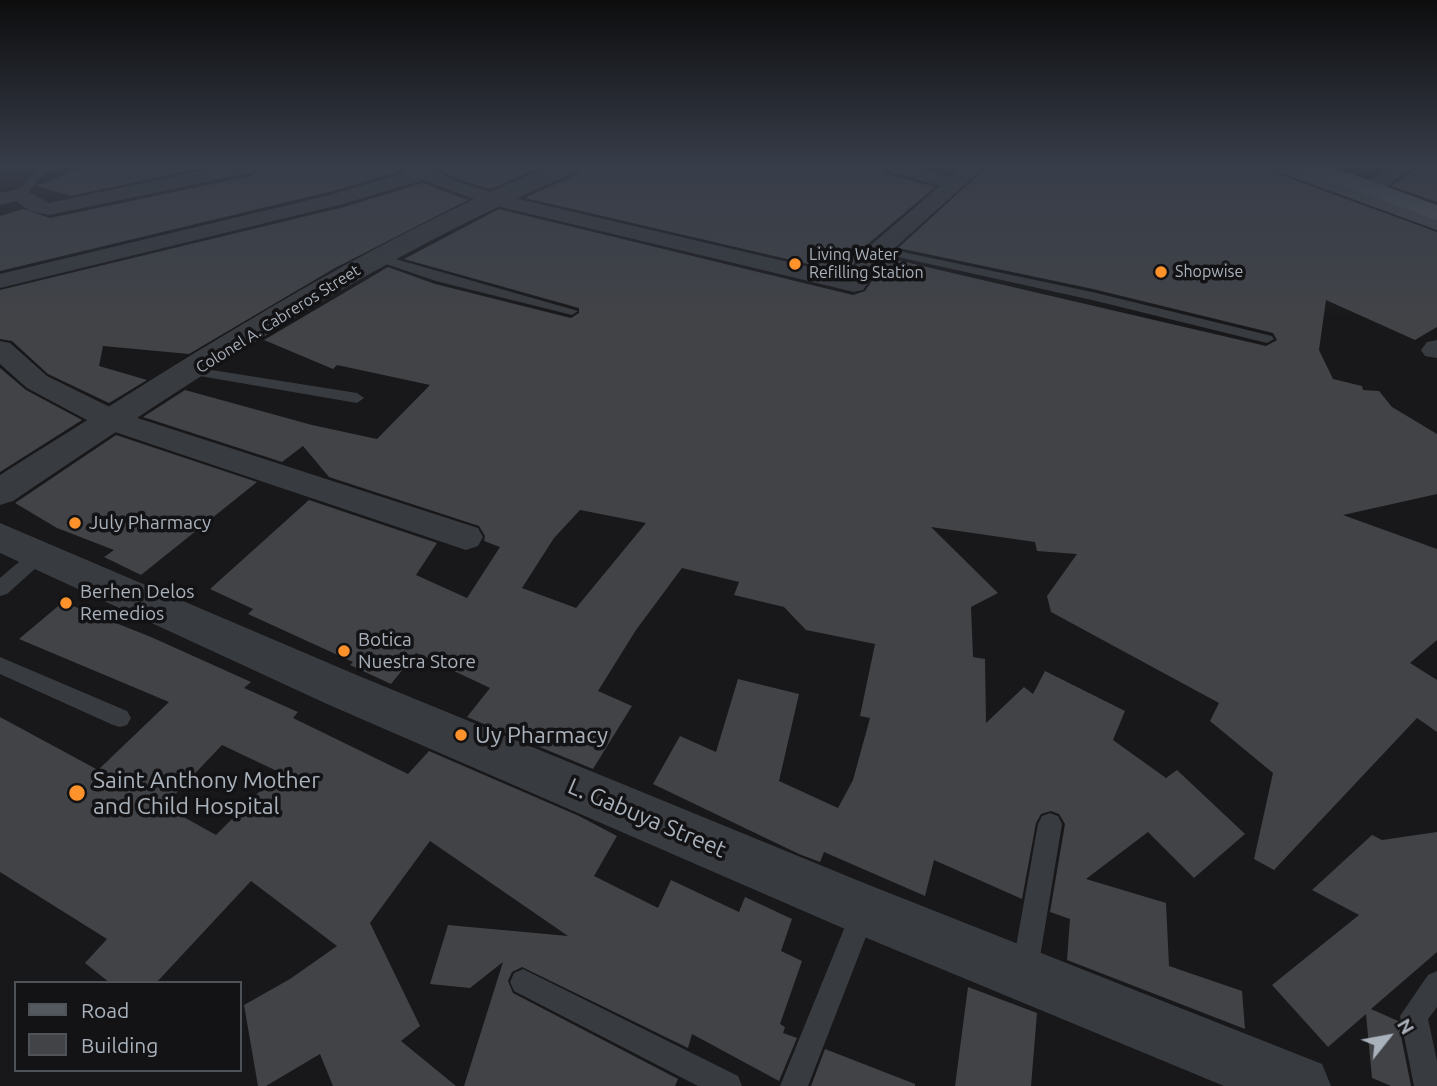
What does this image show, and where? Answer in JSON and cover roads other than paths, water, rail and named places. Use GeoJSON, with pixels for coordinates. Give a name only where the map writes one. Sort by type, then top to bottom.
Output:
{"type":"FeatureCollection","features":[{"type":"Feature","properties":{"kind":"street"},"geometry":{"type":"LineString","coordinates":[[0,281],[263,218]]}},
{"type":"Feature","properties":{"kind":"street","name":"Colonel A. Cabreros Street"},"geometry":{"type":"LineString","coordinates":[[0,492],[111,420],[378,258],[455,218]]}},
{"type":"Feature","properties":{"kind":"street"},"geometry":{"type":"LineString","coordinates":[[570,218],[854,285],[879,250],[916,218]]}},
{"type":"Feature","properties":{"kind":"street"},"geometry":{"type":"LineString","coordinates":[[0,349],[37,382],[111,420],[466,537]]}},
{"type":"Feature","properties":{"kind":"street","name":"L. Gabuya Street"},"geometry":{"type":"LineString","coordinates":[[20,545],[343,690],[864,910],[1300,1086]]}},
{"type":"Feature","properties":{"kind":"lane"},"geometry":{"type":"LineString","coordinates":[[879,250],[1092,296],[1267,339]]}},
{"type":"Feature","properties":{"kind":"lane"},"geometry":{"type":"LineString","coordinates":[[378,258],[440,278],[572,311]]}},
{"type":"Feature","properties":{"kind":"lane"},"geometry":{"type":"LineString","coordinates":[[193,371],[357,398]]}},
{"type":"Feature","properties":{"kind":"lane"},"geometry":{"type":"LineString","coordinates":[[0,589],[20,545]]}},
{"type":"Feature","properties":{"kind":"lane"},"geometry":{"type":"LineString","coordinates":[[0,665],[120,718]]}},
{"type":"Feature","properties":{"kind":"lane"},"geometry":{"type":"LineString","coordinates":[[1024,974],[1050,824]]}},
{"type":"Feature","properties":{"kind":"lane"},"geometry":{"type":"LineString","coordinates":[[794,1086],[864,910]]}},
{"type":"Feature","properties":{"kind":"lane"},"geometry":{"type":"LineString","coordinates":[[523,982],[728,1086]]}},
{"type":"Feature","properties":{"kind":"lane"},"geometry":{"type":"LineString","coordinates":[[1428,1086],[1414,1016],[1437,985]]}},
{"type":"Feature","properties":{"kind":"place","name":"Living Water Refilling Station"},"geometry":{"type":"Point","coordinates":[795,264]}},
{"type":"Feature","properties":{"kind":"place","name":"Shopwise"},"geometry":{"type":"Point","coordinates":[1161,272]}},
{"type":"Feature","properties":{"kind":"place","name":"July Pharmacy"},"geometry":{"type":"Point","coordinates":[75,523]}},
{"type":"Feature","properties":{"kind":"place","name":"Berhen Delos Remedios"},"geometry":{"type":"Point","coordinates":[66,603]}},
{"type":"Feature","properties":{"kind":"place","name":"Botica Nuestra Store"},"geometry":{"type":"Point","coordinates":[344,651]}},
{"type":"Feature","properties":{"kind":"place","name":"Uy Pharmacy"},"geometry":{"type":"Point","coordinates":[461,735]}},
{"type":"Feature","properties":{"kind":"place","name":"Saint Anthony Mother and Child Hospital"},"geometry":{"type":"Point","coordinates":[77,793]}}]}
